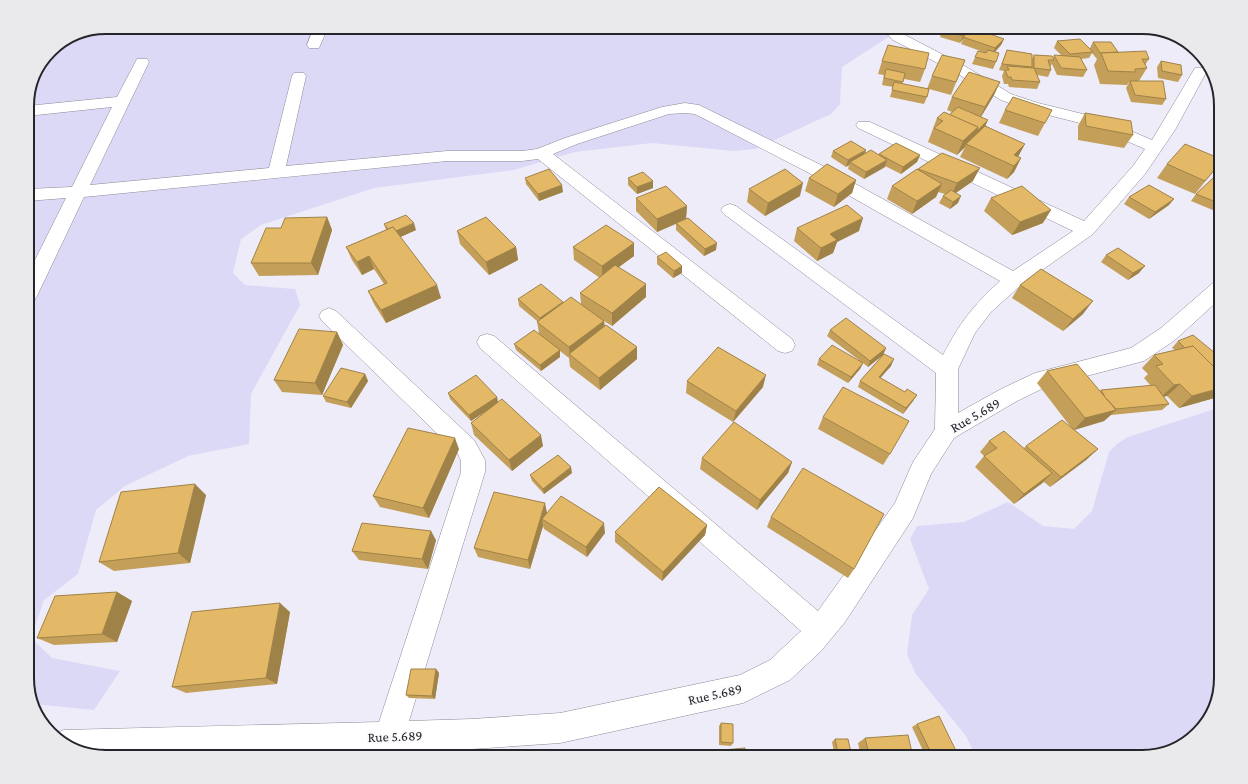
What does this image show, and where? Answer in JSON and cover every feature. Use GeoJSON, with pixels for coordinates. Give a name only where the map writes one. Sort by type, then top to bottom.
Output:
{"type":"FeatureCollection","features":[{"type":"Feature","properties":{"kind":"street"},"geometry":{"type":"LineString","coordinates":[[314,45],[319,34]]}},
{"type":"Feature","properties":{"kind":"street"},"geometry":{"type":"LineString","coordinates":[[895,34],[958,68],[1006,97],[1033,107],[1097,122],[1156,147]]}},
{"type":"Feature","properties":{"kind":"street"},"geometry":{"type":"LineString","coordinates":[[34,282],[142,62]]}},
{"type":"Feature","properties":{"kind":"street"},"geometry":{"type":"LineString","coordinates":[[946,431],[947,369],[967,329],[984,307],[1014,280],[1086,230],[1139,170],[1156,147],[1200,71]]}},
{"type":"Feature","properties":{"kind":"street"},"geometry":{"type":"LineString","coordinates":[[276,173],[299,76]]}},
{"type":"Feature","properties":{"kind":"street"},"geometry":{"type":"LineString","coordinates":[[34,110],[123,101]]}},
{"type":"Feature","properties":{"kind":"street"},"geometry":{"type":"LineString","coordinates":[[34,195],[78,192],[447,156],[522,156],[541,153],[571,141],[667,110],[685,108],[699,110],[817,170],[1014,280]]}},
{"type":"Feature","properties":{"kind":"street"},"geometry":{"type":"LineString","coordinates":[[864,125],[1086,230]]}},
{"type":"Feature","properties":{"kind":"street"},"geometry":{"type":"LineString","coordinates":[[541,153],[785,345]]}},
{"type":"Feature","properties":{"kind":"street"},"geometry":{"type":"LineString","coordinates":[[730,210],[947,369]]}},
{"type":"Feature","properties":{"kind":"street","name":"Rue 5.689"},"geometry":{"type":"LineString","coordinates":[[77,745],[472,734],[560,728],[743,689],[780,670],[811,641],[835,612],[904,510],[921,469],[946,431],[1009,395],[1043,378],[1137,355],[1168,334],[1214,293]]}},
{"type":"Feature","properties":{"kind":"street"},"geometry":{"type":"LineString","coordinates":[[329,316],[466,447],[474,460],[473,472],[389,736]]}},
{"type":"Feature","properties":{"kind":"street"},"geometry":{"type":"LineString","coordinates":[[487,342],[820,630]]}},
{"type":"Feature","properties":{"kind":"shaded area"},"geometry":{"type":"Polygon","coordinates":[[[101,34],[891,34],[842,67],[840,104],[831,114],[755,149],[734,151],[652,143],[575,152],[514,170],[374,188],[261,225],[241,239],[233,273],[245,285],[295,289],[300,305],[251,394],[249,444],[188,456],[125,486],[96,510],[78,574],[44,600],[34,629],[34,101],[39,78],[49,62],[66,46],[78,39],[101,34]]]}},
{"type":"Feature","properties":{"kind":"shaded area"},"geometry":{"type":"Polygon","coordinates":[[[1214,409],[1214,678],[1212,697],[1209,706],[1193,729],[1170,745],[1161,748],[1142,750],[973,750],[966,736],[915,673],[907,654],[912,615],[929,589],[910,539],[917,526],[964,522],[1008,502],[1043,526],[1074,529],[1092,511],[1109,452],[1117,444],[1128,437],[1214,409]]]}},
{"type":"Feature","properties":{"kind":"shaded area"},"geometry":{"type":"Polygon","coordinates":[[[34,641],[52,658],[120,671],[94,710],[39,705],[34,683],[34,641]]]}},
{"type":"Feature","properties":{"kind":"building"},"geometry":{"type":"Polygon","coordinates":[[[966,34],[990,34],[1004,39],[995,48],[963,37],[966,34]]]}},
{"type":"Feature","properties":{"kind":"building"},"geometry":{"type":"Polygon","coordinates":[[[1080,39],[1093,52],[1070,54],[1057,41],[1080,39]]]}},
{"type":"Feature","properties":{"kind":"building"},"geometry":{"type":"Polygon","coordinates":[[[1093,42],[1111,42],[1118,52],[1101,54],[1093,42]]]}},
{"type":"Feature","properties":{"kind":"building"},"geometry":{"type":"Polygon","coordinates":[[[888,45],[929,53],[925,69],[882,61],[888,45]]]}},
{"type":"Feature","properties":{"kind":"building"},"geometry":{"type":"Polygon","coordinates":[[[988,50],[999,53],[996,62],[975,57],[978,51],[986,53],[988,50]]]}},
{"type":"Feature","properties":{"kind":"building"},"geometry":{"type":"Polygon","coordinates":[[[1007,50],[1032,54],[1032,67],[1002,64],[1007,50]]]}},
{"type":"Feature","properties":{"kind":"building"},"geometry":{"type":"Polygon","coordinates":[[[1146,51],[1149,59],[1142,59],[1147,68],[1135,69],[1135,72],[1108,71],[1101,53],[1146,51]]]}},
{"type":"Feature","properties":{"kind":"building"},"geometry":{"type":"Polygon","coordinates":[[[942,55],[965,60],[956,82],[932,76],[942,55]]]}},
{"type":"Feature","properties":{"kind":"building"},"geometry":{"type":"Polygon","coordinates":[[[1034,55],[1052,56],[1054,60],[1048,60],[1051,70],[1034,68],[1034,55]]]}},
{"type":"Feature","properties":{"kind":"building"},"geometry":{"type":"Polygon","coordinates":[[[1054,55],[1080,57],[1087,70],[1061,68],[1054,55]]]}},
{"type":"Feature","properties":{"kind":"building"},"geometry":{"type":"Polygon","coordinates":[[[1161,61],[1181,65],[1182,75],[1162,71],[1161,61]]]}},
{"type":"Feature","properties":{"kind":"building"},"geometry":{"type":"Polygon","coordinates":[[[1007,66],[1034,68],[1040,82],[1012,80],[1011,77],[1008,77],[1005,70],[1009,70],[1007,66]]]}},
{"type":"Feature","properties":{"kind":"building"},"geometry":{"type":"Polygon","coordinates":[[[886,69],[905,73],[903,82],[884,78],[886,69]]]}},
{"type":"Feature","properties":{"kind":"building"},"geometry":{"type":"Polygon","coordinates":[[[969,72],[1000,82],[985,107],[952,97],[969,72]]]}},
{"type":"Feature","properties":{"kind":"building"},"geometry":{"type":"Polygon","coordinates":[[[1130,81],[1163,81],[1166,99],[1135,95],[1130,81]]]}},
{"type":"Feature","properties":{"kind":"building"},"geometry":{"type":"Polygon","coordinates":[[[894,82],[929,89],[927,97],[892,90],[894,82]]]}},
{"type":"Feature","properties":{"kind":"building"},"geometry":{"type":"Polygon","coordinates":[[[1013,97],[1052,110],[1045,123],[1005,110],[1013,97]]]}},
{"type":"Feature","properties":{"kind":"building"},"geometry":{"type":"Polygon","coordinates":[[[958,107],[988,120],[977,131],[978,127],[949,115],[958,107]]]}},
{"type":"Feature","properties":{"kind":"building"},"geometry":{"type":"Polygon","coordinates":[[[944,112],[978,127],[963,141],[934,128],[943,121],[937,118],[944,112]]]}},
{"type":"Feature","properties":{"kind":"building"},"geometry":{"type":"Polygon","coordinates":[[[1085,113],[1131,121],[1133,135],[1086,126],[1085,113]]]}},
{"type":"Feature","properties":{"kind":"building"},"geometry":{"type":"Polygon","coordinates":[[[985,126],[1025,144],[1014,155],[1021,158],[1014,166],[966,144],[985,126]]]}},
{"type":"Feature","properties":{"kind":"building"},"geometry":{"type":"Polygon","coordinates":[[[851,141],[866,150],[848,160],[833,151],[851,141]]]}},
{"type":"Feature","properties":{"kind":"building"},"geometry":{"type":"Polygon","coordinates":[[[896,143],[920,155],[903,167],[879,154],[896,143]]]}},
{"type":"Feature","properties":{"kind":"building"},"geometry":{"type":"Polygon","coordinates":[[[1185,144],[1214,156],[1214,170],[1205,181],[1167,164],[1185,144]]]}},
{"type":"Feature","properties":{"kind":"building"},"geometry":{"type":"Polygon","coordinates":[[[871,150],[887,160],[866,172],[850,162],[871,150]]]}},
{"type":"Feature","properties":{"kind":"building"},"geometry":{"type":"Polygon","coordinates":[[[942,153],[980,168],[957,183],[918,169],[942,153]]]}},
{"type":"Feature","properties":{"kind":"building"},"geometry":{"type":"Polygon","coordinates":[[[827,164],[856,180],[838,194],[809,178],[827,164]]]}},
{"type":"Feature","properties":{"kind":"building"},"geometry":{"type":"Polygon","coordinates":[[[549,169],[562,185],[538,194],[525,178],[549,169]]]}},
{"type":"Feature","properties":{"kind":"building"},"geometry":{"type":"Polygon","coordinates":[[[785,169],[803,183],[768,203],[749,189],[785,169]]]}},
{"type":"Feature","properties":{"kind":"building"},"geometry":{"type":"Polygon","coordinates":[[[917,169],[942,184],[917,201],[892,186],[917,169]]]}},
{"type":"Feature","properties":{"kind":"building"},"geometry":{"type":"Polygon","coordinates":[[[643,172],[653,181],[637,187],[628,178],[643,172]]]}},
{"type":"Feature","properties":{"kind":"building"},"geometry":{"type":"Polygon","coordinates":[[[1213,178],[1214,179],[1214,201],[1196,194],[1213,178]]]}},
{"type":"Feature","properties":{"kind":"building"},"geometry":{"type":"Polygon","coordinates":[[[1149,185],[1174,199],[1155,212],[1129,197],[1149,185]]]}},
{"type":"Feature","properties":{"kind":"building"},"geometry":{"type":"Polygon","coordinates":[[[666,186],[687,206],[657,219],[636,198],[666,186]]]}},
{"type":"Feature","properties":{"kind":"building"},"geometry":{"type":"Polygon","coordinates":[[[1022,186],[1051,210],[1020,222],[991,198],[1022,186]]]}},
{"type":"Feature","properties":{"kind":"building"},"geometry":{"type":"Polygon","coordinates":[[[951,190],[961,196],[953,202],[943,196],[951,190]]]}},
{"type":"Feature","properties":{"kind":"building"},"geometry":{"type":"Polygon","coordinates":[[[847,205],[863,218],[830,234],[837,240],[821,248],[797,228],[847,205]]]}},
{"type":"Feature","properties":{"kind":"building"},"geometry":{"type":"Polygon","coordinates":[[[406,215],[414,223],[396,231],[393,227],[388,229],[384,224],[406,215]]]}},
{"type":"Feature","properties":{"kind":"building"},"geometry":{"type":"Polygon","coordinates":[[[327,217],[311,263],[251,263],[266,228],[281,228],[285,218],[327,217]]]}},
{"type":"Feature","properties":{"kind":"building"},"geometry":{"type":"Polygon","coordinates":[[[486,217],[516,247],[486,262],[457,231],[486,217]]]}},
{"type":"Feature","properties":{"kind":"building"},"geometry":{"type":"Polygon","coordinates":[[[688,218],[717,243],[705,249],[676,223],[688,218]]]}},
{"type":"Feature","properties":{"kind":"building"},"geometry":{"type":"Polygon","coordinates":[[[606,225],[634,243],[602,266],[573,247],[606,225]]]}},
{"type":"Feature","properties":{"kind":"building"},"geometry":{"type":"Polygon","coordinates":[[[393,227],[437,285],[381,310],[368,291],[387,283],[369,256],[357,262],[346,247],[393,227]]]}},
{"type":"Feature","properties":{"kind":"building"},"geometry":{"type":"Polygon","coordinates":[[[1118,248],[1145,266],[1133,273],[1106,255],[1118,248]]]}},
{"type":"Feature","properties":{"kind":"building"},"geometry":{"type":"Polygon","coordinates":[[[666,252],[682,266],[674,271],[657,257],[666,252]]]}},
{"type":"Feature","properties":{"kind":"building"},"geometry":{"type":"Polygon","coordinates":[[[615,265],[646,284],[612,313],[580,293],[615,265]]]}},
{"type":"Feature","properties":{"kind":"building"},"geometry":{"type":"Polygon","coordinates":[[[1041,269],[1093,301],[1073,319],[1020,285],[1041,269]]]}},
{"type":"Feature","properties":{"kind":"building"},"geometry":{"type":"Polygon","coordinates":[[[541,284],[563,302],[540,318],[518,299],[541,284]]]}},
{"type":"Feature","properties":{"kind":"building"},"geometry":{"type":"Polygon","coordinates":[[[571,297],[604,321],[569,347],[537,322],[571,297]]]}},
{"type":"Feature","properties":{"kind":"building"},"geometry":{"type":"Polygon","coordinates":[[[846,318],[886,348],[870,361],[830,330],[846,318]]]}},
{"type":"Feature","properties":{"kind":"building"},"geometry":{"type":"Polygon","coordinates":[[[606,325],[637,347],[599,378],[569,354],[606,325]]]}},
{"type":"Feature","properties":{"kind":"building"},"geometry":{"type":"Polygon","coordinates":[[[299,329],[337,332],[315,383],[274,380],[299,329]]]}},
{"type":"Feature","properties":{"kind":"building"},"geometry":{"type":"Polygon","coordinates":[[[534,330],[560,350],[540,365],[514,344],[534,330]]]}},
{"type":"Feature","properties":{"kind":"building"},"geometry":{"type":"Polygon","coordinates":[[[1193,335],[1214,352],[1214,367],[1193,346],[1185,348],[1178,341],[1193,335]]]}},
{"type":"Feature","properties":{"kind":"building"},"geometry":{"type":"Polygon","coordinates":[[[832,345],[863,363],[851,377],[819,359],[832,345]]]}},
{"type":"Feature","properties":{"kind":"building"},"geometry":{"type":"Polygon","coordinates":[[[1193,346],[1214,367],[1214,390],[1192,396],[1180,384],[1174,385],[1156,366],[1163,364],[1154,355],[1193,346]]]}},
{"type":"Feature","properties":{"kind":"building"},"geometry":{"type":"Polygon","coordinates":[[[718,347],[766,375],[736,411],[687,381],[718,347]]]}},
{"type":"Feature","properties":{"kind":"building"},"geometry":{"type":"Polygon","coordinates":[[[884,354],[894,359],[879,377],[905,392],[907,389],[917,395],[906,408],[860,381],[884,354]]]}},
{"type":"Feature","properties":{"kind":"building"},"geometry":{"type":"Polygon","coordinates":[[[1077,364],[1116,410],[1085,418],[1047,371],[1077,364]]]}},
{"type":"Feature","properties":{"kind":"building"},"geometry":{"type":"Polygon","coordinates":[[[341,368],[365,374],[347,402],[323,396],[341,368]]]}},
{"type":"Feature","properties":{"kind":"building"},"geometry":{"type":"Polygon","coordinates":[[[476,375],[497,397],[469,415],[448,393],[476,375]]]}},
{"type":"Feature","properties":{"kind":"building"},"geometry":{"type":"Polygon","coordinates":[[[1155,385],[1169,404],[1116,409],[1101,390],[1155,385]]]}},
{"type":"Feature","properties":{"kind":"building"},"geometry":{"type":"Polygon","coordinates":[[[843,387],[909,421],[890,454],[823,417],[843,387]]]}},
{"type":"Feature","properties":{"kind":"building"},"geometry":{"type":"Polygon","coordinates":[[[502,399],[541,435],[509,460],[471,423],[502,399]]]}},
{"type":"Feature","properties":{"kind":"building"},"geometry":{"type":"Polygon","coordinates":[[[1062,420],[1098,449],[1061,477],[1026,446],[1062,420]]]}},
{"type":"Feature","properties":{"kind":"building"},"geometry":{"type":"Polygon","coordinates":[[[734,422],[792,462],[760,500],[702,458],[734,422]]]}},
{"type":"Feature","properties":{"kind":"building"},"geometry":{"type":"Polygon","coordinates":[[[408,428],[455,438],[423,508],[373,496],[408,428]]]}},
{"type":"Feature","properties":{"kind":"building"},"geometry":{"type":"Polygon","coordinates":[[[1004,431],[1052,473],[1024,494],[984,456],[997,448],[989,441],[1004,431]]]}},
{"type":"Feature","properties":{"kind":"building"},"geometry":{"type":"Polygon","coordinates":[[[558,455],[571,467],[543,489],[530,475],[558,455]]]}},
{"type":"Feature","properties":{"kind":"building"},"geometry":{"type":"Polygon","coordinates":[[[803,468],[884,514],[854,569],[771,517],[803,468]]]}},
{"type":"Feature","properties":{"kind":"building"},"geometry":{"type":"Polygon","coordinates":[[[195,484],[178,553],[99,562],[121,492],[195,484]]]}},
{"type":"Feature","properties":{"kind":"building"},"geometry":{"type":"Polygon","coordinates":[[[659,487],[707,525],[663,572],[615,532],[659,487]]]}},
{"type":"Feature","properties":{"kind":"building"},"geometry":{"type":"Polygon","coordinates":[[[494,492],[545,503],[528,560],[474,548],[494,492]]]}},
{"type":"Feature","properties":{"kind":"building"},"geometry":{"type":"Polygon","coordinates":[[[561,496],[604,523],[586,547],[542,519],[561,496]]]}},
{"type":"Feature","properties":{"kind":"building"},"geometry":{"type":"Polygon","coordinates":[[[362,523],[431,531],[422,559],[352,551],[362,523]]]}},
{"type":"Feature","properties":{"kind":"building"},"geometry":{"type":"Polygon","coordinates":[[[117,592],[102,634],[37,638],[55,596],[117,592]]]}},
{"type":"Feature","properties":{"kind":"building"},"geometry":{"type":"Polygon","coordinates":[[[280,603],[266,678],[172,687],[192,612],[280,603]]]}},
{"type":"Feature","properties":{"kind":"building"},"geometry":{"type":"Polygon","coordinates":[[[411,669],[436,669],[432,696],[406,695],[411,669]]]}},
{"type":"Feature","properties":{"kind":"building"},"geometry":{"type":"Polygon","coordinates":[[[939,716],[956,750],[930,750],[917,724],[939,716]]]}},
{"type":"Feature","properties":{"kind":"building"},"geometry":{"type":"Polygon","coordinates":[[[721,723],[733,724],[733,743],[721,742],[721,723]]]}},
{"type":"Feature","properties":{"kind":"building"},"geometry":{"type":"Polygon","coordinates":[[[908,735],[911,750],[868,750],[865,738],[908,735]]]}},
{"type":"Feature","properties":{"kind":"building"},"geometry":{"type":"Polygon","coordinates":[[[835,739],[848,739],[850,750],[837,750],[835,739]]]}},
{"type":"Feature","properties":{"kind":"building"},"geometry":{"type":"Polygon","coordinates":[[[745,748],[745,750],[722,750],[745,748]]]}}]}
